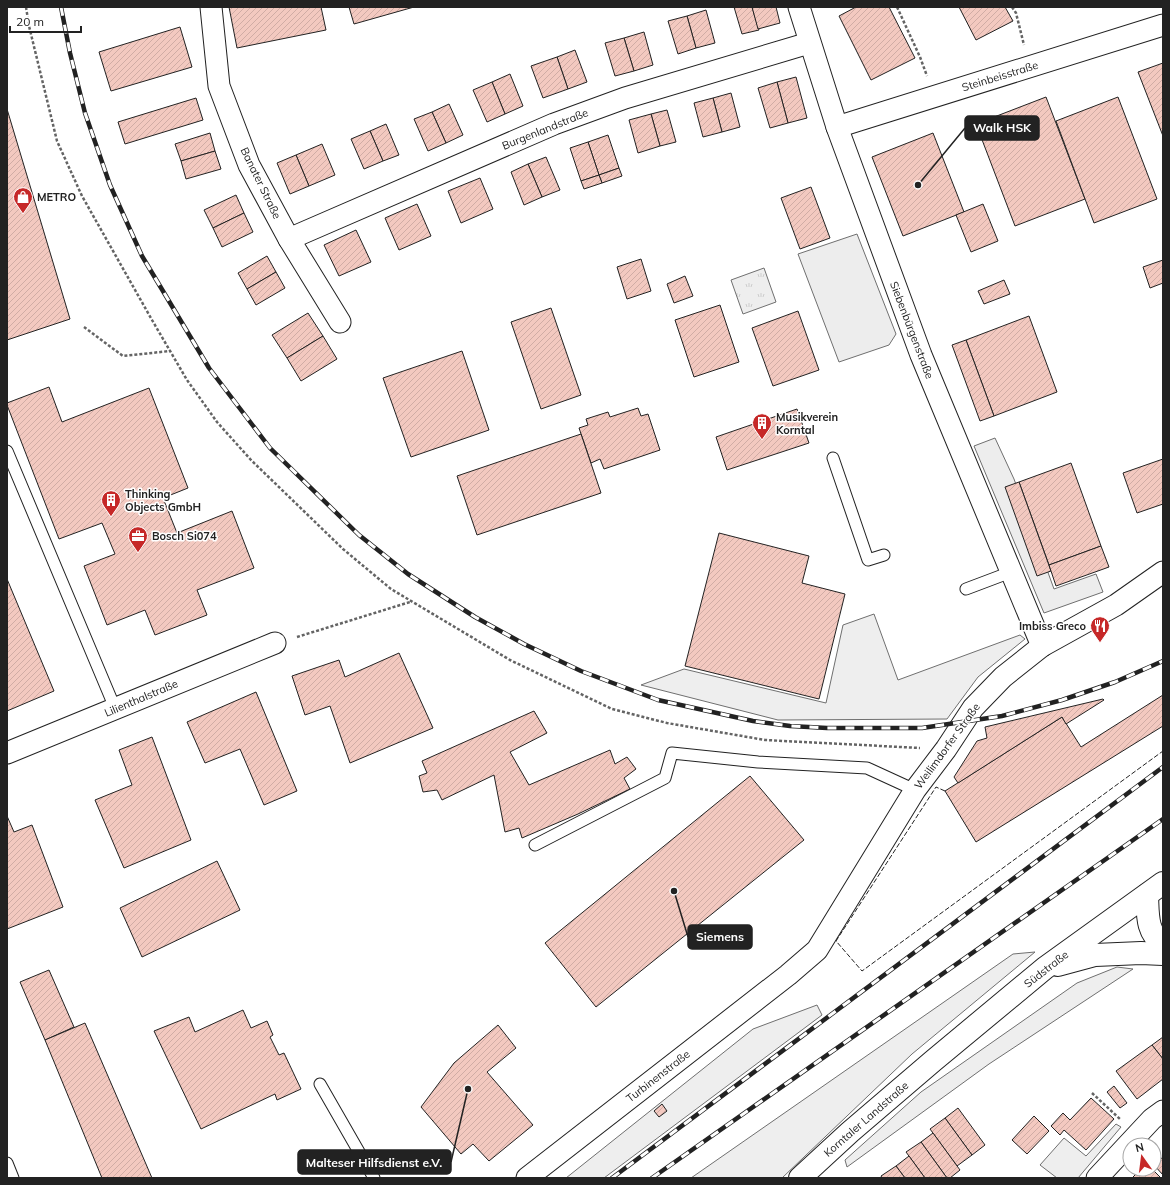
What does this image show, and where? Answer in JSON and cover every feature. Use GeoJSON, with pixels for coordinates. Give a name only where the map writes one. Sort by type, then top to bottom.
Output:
{"type":"FeatureCollection","features":[{"type":"Feature","properties":{"kind":"main road"},"geometry":{"type":"LineString","coordinates":[[1158,894],[1148,924],[1157,940],[1163,944]]}},
{"type":"Feature","properties":{"kind":"main road","name":"Südstraße"},"geometry":{"type":"LineString","coordinates":[[933,1061],[1045,968],[1158,894]]}},
{"type":"Feature","properties":{"kind":"main road"},"geometry":{"type":"LineString","coordinates":[[1045,968],[1095,955],[1141,953],[1163,954]]}},
{"type":"Feature","properties":{"kind":"main road","name":"Korntaler Landstraße"},"geometry":{"type":"LineString","coordinates":[[800,1178],[850,1132],[933,1061]]}},
{"type":"Feature","properties":{"kind":"street","name":"Banater Straße"},"geometry":{"type":"LineString","coordinates":[[211,7],[219,86],[249,165],[289,239],[340,322]]}},
{"type":"Feature","properties":{"kind":"street","name":"Siebenbürgenstraße"},"geometry":{"type":"LineString","coordinates":[[799,7],[809,43],[837,127],[921,355],[1042,646]]}},
{"type":"Feature","properties":{"kind":"street","name":"Steinbeisstraße"},"geometry":{"type":"LineString","coordinates":[[837,127],[1163,25]]}},
{"type":"Feature","properties":{"kind":"street","name":"Burgenlandstraße"},"geometry":{"type":"LineString","coordinates":[[289,239],[554,124],[625,98],[809,43]]}},
{"type":"Feature","properties":{"kind":"street","name":"Weilimdorfer Straße"},"geometry":{"type":"LineString","coordinates":[[788,975],[817,950],[915,790],[946,749],[973,708],[1003,677],[1042,646],[1116,605],[1163,572]]}},
{"type":"Feature","properties":{"kind":"street","name":"Lilienthalstraße"},"geometry":{"type":"LineString","coordinates":[[7,753],[275,643]]}},
{"type":"Feature","properties":{"kind":"street","name":"Turbinenstraße"},"geometry":{"type":"LineString","coordinates":[[527,1178],[788,975]]}},
{"type":"Feature","properties":{"kind":"street"},"geometry":{"type":"LineString","coordinates":[[1097,1178],[1152,1119],[1163,1110]]}},
{"type":"Feature","properties":{"kind":"lane"},"geometry":{"type":"LineString","coordinates":[[7,451],[115,708]]}},
{"type":"Feature","properties":{"kind":"lane"},"geometry":{"type":"LineString","coordinates":[[833,458],[868,560],[884,555]]}},
{"type":"Feature","properties":{"kind":"lane"},"geometry":{"type":"LineString","coordinates":[[966,589],[1011,572]]}},
{"type":"Feature","properties":{"kind":"lane"},"geometry":{"type":"LineString","coordinates":[[535,846],[665,778],[672,753],[758,762],[867,768],[915,790]]}},
{"type":"Feature","properties":{"kind":"lane"},"geometry":{"type":"LineString","coordinates":[[320,1084],[374,1178]]}},
{"type":"Feature","properties":{"kind":"lane"},"geometry":{"type":"LineString","coordinates":[[7,1163],[13,1178]]}},
{"type":"Feature","properties":{"kind":"path"},"geometry":{"type":"LineString","coordinates":[[26,7],[29,26],[57,141],[82,196],[187,380],[217,422],[251,460],[343,549],[391,589],[510,660],[612,709],[667,723],[765,740],[946,749]]}},
{"type":"Feature","properties":{"kind":"path"},"geometry":{"type":"LineString","coordinates":[[897,7],[920,57],[934,97]]}},
{"type":"Feature","properties":{"kind":"path"},"geometry":{"type":"LineString","coordinates":[[1012,7],[1016,13],[1030,67]]}},
{"type":"Feature","properties":{"kind":"path"},"geometry":{"type":"LineString","coordinates":[[84,327],[124,356],[170,351]]}},
{"type":"Feature","properties":{"kind":"path"},"geometry":{"type":"LineString","coordinates":[[275,643],[411,602]]}},
{"type":"Feature","properties":{"kind":"path"},"geometry":{"type":"LineString","coordinates":[[1092,1093],[1137,1135]]}},
{"type":"Feature","properties":{"kind":"green space"},"geometry":{"type":"Polygon","coordinates":[[[764,268],[776,302],[743,314],[731,280],[764,268]]]}},
{"type":"Feature","properties":{"kind":"green space"},"geometry":{"type":"Polygon","coordinates":[[[874,614],[898,680],[1020,635],[1025,639],[978,677],[947,719],[778,720],[641,685],[684,669],[826,703],[843,625],[874,614]]]}},
{"type":"Feature","properties":{"kind":"green space"},"geometry":{"type":"Polygon","coordinates":[[[1035,952],[912,1054],[782,1178],[691,1178],[1013,954],[1035,952]]]}},
{"type":"Feature","properties":{"kind":"green space"},"geometry":{"type":"Polygon","coordinates":[[[1117,967],[1133,969],[989,1064],[847,1167],[845,1160],[921,1092],[1077,983],[1117,967]]]}},
{"type":"Feature","properties":{"kind":"green space"},"geometry":{"type":"Polygon","coordinates":[[[817,1005],[822,1015],[604,1178],[566,1178],[753,1029],[817,1005]]]}},
{"type":"Feature","properties":{"kind":"green space"},"geometry":{"type":"Polygon","coordinates":[[[1116,1124],[1121,1127],[1078,1178],[1057,1178],[1040,1165],[1064,1138],[1086,1156],[1116,1124]]]}},
{"type":"Feature","properties":{"kind":"shaded area"},"geometry":{"type":"Polygon","coordinates":[[[857,234],[896,334],[889,345],[839,362],[798,254],[857,234]]]}},
{"type":"Feature","properties":{"kind":"shaded area"},"geometry":{"type":"Polygon","coordinates":[[[995,438],[1014,479],[1054,589],[1096,574],[1103,592],[1044,613],[974,446],[995,438]]]}},
{"type":"Feature","properties":{"kind":"building"},"geometry":{"type":"Polygon","coordinates":[[[229,7],[321,7],[326,30],[237,48],[229,7]]]}},
{"type":"Feature","properties":{"kind":"building"},"geometry":{"type":"Polygon","coordinates":[[[349,7],[414,7],[354,24],[349,7]]]}},
{"type":"Feature","properties":{"kind":"building"},"geometry":{"type":"Polygon","coordinates":[[[734,7],[752,7],[759,30],[742,34],[734,7]]]}},
{"type":"Feature","properties":{"kind":"building"},"geometry":{"type":"Polygon","coordinates":[[[752,7],[776,7],[780,23],[758,29],[752,7]]]}},
{"type":"Feature","properties":{"kind":"building"},"geometry":{"type":"Polygon","coordinates":[[[856,7],[889,7],[915,58],[871,80],[839,16],[856,7]]]}},
{"type":"Feature","properties":{"kind":"building"},"geometry":{"type":"Polygon","coordinates":[[[959,7],[1005,7],[1013,21],[976,40],[959,7]]]}},
{"type":"Feature","properties":{"kind":"building"},"geometry":{"type":"Polygon","coordinates":[[[706,10],[715,43],[696,48],[687,16],[706,10]]]}},
{"type":"Feature","properties":{"kind":"building"},"geometry":{"type":"Polygon","coordinates":[[[687,16],[696,48],[678,54],[668,21],[687,16]]]}},
{"type":"Feature","properties":{"kind":"building"},"geometry":{"type":"Polygon","coordinates":[[[180,27],[192,67],[111,91],[99,52],[180,27]]]}},
{"type":"Feature","properties":{"kind":"building"},"geometry":{"type":"Polygon","coordinates":[[[644,32],[653,65],[634,71],[624,38],[644,32]]]}},
{"type":"Feature","properties":{"kind":"building"},"geometry":{"type":"Polygon","coordinates":[[[624,38],[634,71],[615,76],[605,43],[624,38]]]}},
{"type":"Feature","properties":{"kind":"building"},"geometry":{"type":"Polygon","coordinates":[[[575,50],[587,82],[568,89],[557,57],[575,50]]]}},
{"type":"Feature","properties":{"kind":"building"},"geometry":{"type":"Polygon","coordinates":[[[557,57],[568,89],[543,98],[531,66],[557,57]]]}},
{"type":"Feature","properties":{"kind":"building"},"geometry":{"type":"Polygon","coordinates":[[[1163,63],[1163,136],[1138,72],[1163,63]]]}},
{"type":"Feature","properties":{"kind":"building"},"geometry":{"type":"Polygon","coordinates":[[[510,74],[523,106],[505,114],[492,82],[510,74]]]}},
{"type":"Feature","properties":{"kind":"building"},"geometry":{"type":"Polygon","coordinates":[[[796,77],[807,118],[788,123],[777,82],[796,77]]]}},
{"type":"Feature","properties":{"kind":"building"},"geometry":{"type":"Polygon","coordinates":[[[492,82],[505,114],[487,122],[473,90],[492,82]]]}},
{"type":"Feature","properties":{"kind":"building"},"geometry":{"type":"Polygon","coordinates":[[[777,82],[788,123],[770,128],[758,88],[777,82]]]}},
{"type":"Feature","properties":{"kind":"building"},"geometry":{"type":"Polygon","coordinates":[[[731,93],[740,127],[722,132],[713,98],[731,93]]]}},
{"type":"Feature","properties":{"kind":"building"},"geometry":{"type":"Polygon","coordinates":[[[1046,97],[1085,199],[1015,226],[976,124],[1046,97]]]}},
{"type":"Feature","properties":{"kind":"building"},"geometry":{"type":"Polygon","coordinates":[[[1118,97],[1157,199],[1094,223],[1056,121],[1118,97]]]}},
{"type":"Feature","properties":{"kind":"building"},"geometry":{"type":"Polygon","coordinates":[[[196,98],[203,120],[125,144],[118,122],[196,98]]]}},
{"type":"Feature","properties":{"kind":"building"},"geometry":{"type":"Polygon","coordinates":[[[713,98],[722,132],[703,137],[694,103],[713,98]]]}},
{"type":"Feature","properties":{"kind":"building"},"geometry":{"type":"Polygon","coordinates":[[[449,104],[463,135],[446,143],[432,112],[449,104]]]}},
{"type":"Feature","properties":{"kind":"building","name":"METRO"},"geometry":{"type":"Polygon","coordinates":[[[7,109],[70,319],[7,340],[7,109]]]}},
{"type":"Feature","properties":{"kind":"building"},"geometry":{"type":"Polygon","coordinates":[[[667,110],[676,142],[660,146],[651,114],[667,110]]]}},
{"type":"Feature","properties":{"kind":"building"},"geometry":{"type":"Polygon","coordinates":[[[432,112],[446,143],[428,151],[414,119],[432,112]]]}},
{"type":"Feature","properties":{"kind":"building"},"geometry":{"type":"Polygon","coordinates":[[[651,114],[660,146],[638,153],[629,120],[651,114]]]}},
{"type":"Feature","properties":{"kind":"building"},"geometry":{"type":"Polygon","coordinates":[[[386,124],[399,155],[383,161],[370,131],[386,124]]]}},
{"type":"Feature","properties":{"kind":"building"},"geometry":{"type":"Polygon","coordinates":[[[370,131],[383,161],[364,169],[351,139],[370,131]]]}},
{"type":"Feature","properties":{"kind":"building"},"geometry":{"type":"Polygon","coordinates":[[[210,133],[215,151],[181,161],[175,144],[210,133]]]}},
{"type":"Feature","properties":{"kind":"building"},"geometry":{"type":"Polygon","coordinates":[[[933,133],[964,212],[903,236],[872,157],[933,133]]]}},
{"type":"Feature","properties":{"kind":"building"},"geometry":{"type":"Polygon","coordinates":[[[608,135],[619,168],[599,175],[588,142],[608,135]]]}},
{"type":"Feature","properties":{"kind":"building"},"geometry":{"type":"Polygon","coordinates":[[[588,142],[599,175],[581,181],[570,148],[588,142]]]}},
{"type":"Feature","properties":{"kind":"building"},"geometry":{"type":"Polygon","coordinates":[[[322,144],[335,175],[309,186],[296,155],[322,144]]]}},
{"type":"Feature","properties":{"kind":"building"},"geometry":{"type":"Polygon","coordinates":[[[215,151],[221,169],[186,179],[181,161],[215,151]]]}},
{"type":"Feature","properties":{"kind":"building"},"geometry":{"type":"Polygon","coordinates":[[[296,155],[309,186],[290,194],[277,163],[296,155]]]}},
{"type":"Feature","properties":{"kind":"building"},"geometry":{"type":"Polygon","coordinates":[[[546,157],[560,190],[542,197],[528,164],[546,157]]]}},
{"type":"Feature","properties":{"kind":"building"},"geometry":{"type":"Polygon","coordinates":[[[528,164],[542,197],[524,205],[511,172],[528,164]]]}},
{"type":"Feature","properties":{"kind":"building"},"geometry":{"type":"Polygon","coordinates":[[[619,168],[622,176],[602,183],[599,175],[619,168]]]}},
{"type":"Feature","properties":{"kind":"building"},"geometry":{"type":"Polygon","coordinates":[[[599,175],[602,183],[584,189],[581,181],[599,175]]]}},
{"type":"Feature","properties":{"kind":"building"},"geometry":{"type":"Polygon","coordinates":[[[480,178],[493,209],[461,223],[448,191],[480,178]]]}},
{"type":"Feature","properties":{"kind":"building"},"geometry":{"type":"Polygon","coordinates":[[[811,187],[830,238],[800,249],[781,198],[811,187]]]}},
{"type":"Feature","properties":{"kind":"building"},"geometry":{"type":"Polygon","coordinates":[[[236,195],[244,213],[213,228],[204,210],[236,195]]]}},
{"type":"Feature","properties":{"kind":"building"},"geometry":{"type":"Polygon","coordinates":[[[417,204],[431,236],[399,250],[385,218],[417,204]]]}},
{"type":"Feature","properties":{"kind":"building"},"geometry":{"type":"Polygon","coordinates":[[[983,204],[998,241],[971,252],[956,215],[983,204]]]}},
{"type":"Feature","properties":{"kind":"building"},"geometry":{"type":"Polygon","coordinates":[[[244,213],[253,232],[222,247],[213,228],[244,213]]]}},
{"type":"Feature","properties":{"kind":"building"},"geometry":{"type":"Polygon","coordinates":[[[356,230],[371,262],[339,276],[324,245],[356,230]]]}},
{"type":"Feature","properties":{"kind":"building"},"geometry":{"type":"Polygon","coordinates":[[[267,256],[276,272],[247,289],[238,273],[267,256]]]}},
{"type":"Feature","properties":{"kind":"building"},"geometry":{"type":"Polygon","coordinates":[[[641,259],[651,291],[627,299],[617,267],[641,259]]]}},
{"type":"Feature","properties":{"kind":"building"},"geometry":{"type":"Polygon","coordinates":[[[1163,260],[1163,283],[1150,288],[1143,267],[1163,260]]]}},
{"type":"Feature","properties":{"kind":"building"},"geometry":{"type":"Polygon","coordinates":[[[276,272],[285,288],[256,305],[247,289],[276,272]]]}},
{"type":"Feature","properties":{"kind":"building"},"geometry":{"type":"Polygon","coordinates":[[[685,276],[693,296],[674,303],[667,284],[685,276]]]}},
{"type":"Feature","properties":{"kind":"building"},"geometry":{"type":"Polygon","coordinates":[[[1004,280],[1010,294],[984,304],[978,291],[1004,280]]]}},
{"type":"Feature","properties":{"kind":"building"},"geometry":{"type":"Polygon","coordinates":[[[720,305],[739,362],[694,377],[675,320],[720,305]]]}},
{"type":"Feature","properties":{"kind":"building"},"geometry":{"type":"Polygon","coordinates":[[[551,308],[581,395],[541,409],[511,322],[551,308]]]}},
{"type":"Feature","properties":{"kind":"building"},"geometry":{"type":"Polygon","coordinates":[[[798,311],[819,370],[773,386],[752,328],[798,311]]]}},
{"type":"Feature","properties":{"kind":"building"},"geometry":{"type":"Polygon","coordinates":[[[308,313],[323,336],[287,358],[272,335],[308,313]]]}},
{"type":"Feature","properties":{"kind":"building"},"geometry":{"type":"Polygon","coordinates":[[[1029,316],[1057,392],[994,416],[966,340],[1029,316]]]}},
{"type":"Feature","properties":{"kind":"building"},"geometry":{"type":"Polygon","coordinates":[[[323,336],[337,359],[301,381],[287,358],[323,336]]]}},
{"type":"Feature","properties":{"kind":"building"},"geometry":{"type":"Polygon","coordinates":[[[966,340],[994,416],[980,421],[952,345],[966,340]]]}},
{"type":"Feature","properties":{"kind":"building"},"geometry":{"type":"Polygon","coordinates":[[[462,351],[489,430],[411,457],[383,378],[462,351]]]}},
{"type":"Feature","properties":{"kind":"building","name":"Thinking Objects GmbH"},"geometry":{"type":"Polygon","coordinates":[[[49,387],[62,422],[149,388],[188,488],[163,498],[177,533],[232,511],[254,568],[197,590],[207,615],[155,635],[145,610],[107,625],[84,566],[115,554],[102,523],[59,539],[7,405],[7,403],[49,387]]]}},
{"type":"Feature","properties":{"kind":"building"},"geometry":{"type":"Polygon","coordinates":[[[638,408],[641,416],[648,414],[660,450],[604,469],[600,459],[591,463],[579,428],[588,425],[586,419],[608,412],[610,417],[638,408]]]}},
{"type":"Feature","properties":{"kind":"building","name":"Musikverein Korntal"},"geometry":{"type":"Polygon","coordinates":[[[797,409],[809,443],[727,470],[716,437],[797,409]]]}},
{"type":"Feature","properties":{"kind":"building"},"geometry":{"type":"Polygon","coordinates":[[[581,434],[601,493],[477,535],[457,476],[581,434]]]}},
{"type":"Feature","properties":{"kind":"building"},"geometry":{"type":"Polygon","coordinates":[[[1163,459],[1163,504],[1137,513],[1123,473],[1163,459]]]}},
{"type":"Feature","properties":{"kind":"building"},"geometry":{"type":"Polygon","coordinates":[[[1071,463],[1101,546],[1049,565],[1019,482],[1071,463]]]}},
{"type":"Feature","properties":{"kind":"building"},"geometry":{"type":"Polygon","coordinates":[[[1019,482],[1051,571],[1037,576],[1005,487],[1019,482]]]}},
{"type":"Feature","properties":{"kind":"building"},"geometry":{"type":"Polygon","coordinates":[[[719,533],[809,556],[802,583],[845,594],[819,699],[685,666],[719,533]]]}},
{"type":"Feature","properties":{"kind":"building"},"geometry":{"type":"Polygon","coordinates":[[[1101,546],[1109,567],[1056,586],[1049,565],[1101,546]]]}},
{"type":"Feature","properties":{"kind":"building"},"geometry":{"type":"Polygon","coordinates":[[[7,579],[54,691],[7,711],[7,579]]]}},
{"type":"Feature","properties":{"kind":"building"},"geometry":{"type":"Polygon","coordinates":[[[399,653],[433,728],[350,763],[330,706],[305,715],[292,676],[339,660],[345,677],[399,653]]]}},
{"type":"Feature","properties":{"kind":"building"},"geometry":{"type":"Polygon","coordinates":[[[256,692],[297,791],[264,805],[240,749],[205,763],[187,722],[256,692]]]}},
{"type":"Feature","properties":{"kind":"building"},"geometry":{"type":"Polygon","coordinates":[[[1163,695],[1163,726],[976,842],[945,791],[1062,717],[1081,747],[1163,695]]]}},
{"type":"Feature","properties":{"kind":"building"},"geometry":{"type":"Polygon","coordinates":[[[1104,700],[1066,724],[1062,717],[958,783],[954,777],[977,741],[987,738],[985,727],[1104,700]]]}},
{"type":"Feature","properties":{"kind":"building"},"geometry":{"type":"Polygon","coordinates":[[[534,711],[547,733],[510,752],[529,785],[610,750],[615,764],[627,757],[636,769],[624,778],[630,789],[578,814],[522,838],[519,828],[505,832],[494,775],[442,800],[437,790],[423,792],[419,776],[427,773],[422,761],[534,711]]]}},
{"type":"Feature","properties":{"kind":"building"},"geometry":{"type":"Polygon","coordinates":[[[152,737],[191,840],[124,868],[95,800],[132,785],[119,750],[152,737]]]}},
{"type":"Feature","properties":{"kind":"building"},"geometry":{"type":"Polygon","coordinates":[[[750,776],[804,840],[596,1007],[545,943],[750,776]]]}},
{"type":"Feature","properties":{"kind":"building"},"geometry":{"type":"Polygon","coordinates":[[[7,816],[14,832],[32,825],[63,907],[7,929],[7,816]]]}},
{"type":"Feature","properties":{"kind":"building"},"geometry":{"type":"Polygon","coordinates":[[[217,861],[240,910],[142,957],[120,908],[217,861]]]}},
{"type":"Feature","properties":{"kind":"building"},"geometry":{"type":"Polygon","coordinates":[[[49,970],[74,1027],[45,1040],[20,982],[49,970]]]}},
{"type":"Feature","properties":{"kind":"building"},"geometry":{"type":"Polygon","coordinates":[[[243,1010],[251,1028],[267,1021],[273,1035],[270,1037],[279,1055],[284,1053],[301,1089],[277,1100],[275,1094],[201,1129],[154,1031],[189,1017],[195,1032],[243,1010]]]}},
{"type":"Feature","properties":{"kind":"building"},"geometry":{"type":"Polygon","coordinates":[[[85,1023],[152,1178],[102,1178],[45,1040],[85,1023]]]}},
{"type":"Feature","properties":{"kind":"building"},"geometry":{"type":"Polygon","coordinates":[[[498,1025],[516,1048],[487,1072],[533,1125],[489,1161],[473,1144],[461,1154],[421,1107],[454,1063],[498,1025]]]}},
{"type":"Feature","properties":{"kind":"building"},"geometry":{"type":"Polygon","coordinates":[[[1163,1037],[1163,1059],[1152,1045],[1163,1037]]]}},
{"type":"Feature","properties":{"kind":"building"},"geometry":{"type":"Polygon","coordinates":[[[1152,1045],[1163,1059],[1163,1079],[1137,1099],[1116,1071],[1152,1045]]]}},
{"type":"Feature","properties":{"kind":"building"},"geometry":{"type":"Polygon","coordinates":[[[1114,1086],[1127,1103],[1120,1108],[1107,1092],[1114,1086]]]}},
{"type":"Feature","properties":{"kind":"building"},"geometry":{"type":"Polygon","coordinates":[[[1091,1098],[1114,1119],[1086,1150],[1064,1130],[1060,1135],[1051,1126],[1063,1113],[1070,1120],[1091,1098]]]}},
{"type":"Feature","properties":{"kind":"building"},"geometry":{"type":"Polygon","coordinates":[[[662,1104],[667,1111],[659,1117],[654,1111],[662,1104]]]}},
{"type":"Feature","properties":{"kind":"building"},"geometry":{"type":"Polygon","coordinates":[[[958,1108],[985,1145],[972,1155],[945,1118],[958,1108]]]}},
{"type":"Feature","properties":{"kind":"building"},"geometry":{"type":"Polygon","coordinates":[[[1034,1116],[1049,1131],[1027,1154],[1012,1140],[1034,1116]]]}},
{"type":"Feature","properties":{"kind":"building"},"geometry":{"type":"Polygon","coordinates":[[[945,1118],[972,1155],[957,1166],[930,1129],[945,1118]]]}},
{"type":"Feature","properties":{"kind":"building"},"geometry":{"type":"Polygon","coordinates":[[[933,1133],[960,1170],[950,1178],[947,1178],[921,1142],[933,1133]]]}},
{"type":"Feature","properties":{"kind":"building"},"geometry":{"type":"Polygon","coordinates":[[[921,1142],[947,1178],[925,1178],[906,1152],[921,1142]]]}},
{"type":"Feature","properties":{"kind":"building"},"geometry":{"type":"Polygon","coordinates":[[[909,1156],[925,1178],[905,1178],[896,1166],[909,1156]]]}},
{"type":"Feature","properties":{"kind":"building"},"geometry":{"type":"Polygon","coordinates":[[[1162,1159],[1163,1160],[1163,1175],[1162,1174],[1162,1159]]]}},
{"type":"Feature","properties":{"kind":"building"},"geometry":{"type":"Polygon","coordinates":[[[896,1166],[905,1178],[882,1178],[881,1176],[896,1166]]]}},
{"type":"Feature","properties":{"kind":"building"},"geometry":{"type":"Polygon","coordinates":[[[1160,1177],[1161,1178],[1132,1178],[1160,1177]]]}},
{"type":"Feature","properties":{"kind":"railway"},"geometry":{"type":"LineString","coordinates":[[61,7],[70,53],[85,113],[110,185],[142,256],[209,368],[270,448],[359,535],[408,574],[475,617],[524,644],[581,671],[658,700],[753,721],[790,726],[827,728],[922,728],[1002,716],[1062,700],[1115,682],[1163,661]]}},
{"type":"Feature","properties":{"kind":"railway"},"geometry":{"type":"LineString","coordinates":[[612,1178],[1163,767]]}},
{"type":"Feature","properties":{"kind":"railway"},"geometry":{"type":"LineString","coordinates":[[652,1178],[1163,819]]}},
{"type":"Feature","properties":{"kind":"fence"},"geometry":{"type":"LineString","coordinates":[[945,791],[936,787],[836,941],[862,971],[1163,751]]}},
{"type":"Feature","properties":{"kind":"place","name":"Walk HSK"},"geometry":{"type":"Point","coordinates":[918,185]}},
{"type":"Feature","properties":{"kind":"place","name":"METRO"},"geometry":{"type":"Point","coordinates":[23,214]}},
{"type":"Feature","properties":{"kind":"place","name":"Musikverein Korntal"},"geometry":{"type":"Point","coordinates":[762,440]}},
{"type":"Feature","properties":{"kind":"place","name":"Thinking Objects GmbH"},"geometry":{"type":"Point","coordinates":[111,517]}},
{"type":"Feature","properties":{"kind":"place","name":"Bosch Si074"},"geometry":{"type":"Point","coordinates":[138,553]}},
{"type":"Feature","properties":{"kind":"place","name":"Imbiss Greco"},"geometry":{"type":"Point","coordinates":[1100,643]}},
{"type":"Feature","properties":{"kind":"place","name":"Siemens"},"geometry":{"type":"Point","coordinates":[674,891]}},
{"type":"Feature","properties":{"kind":"place","name":"Malteser Hilfsdienst e.V."},"geometry":{"type":"Point","coordinates":[468,1089]}}]}
